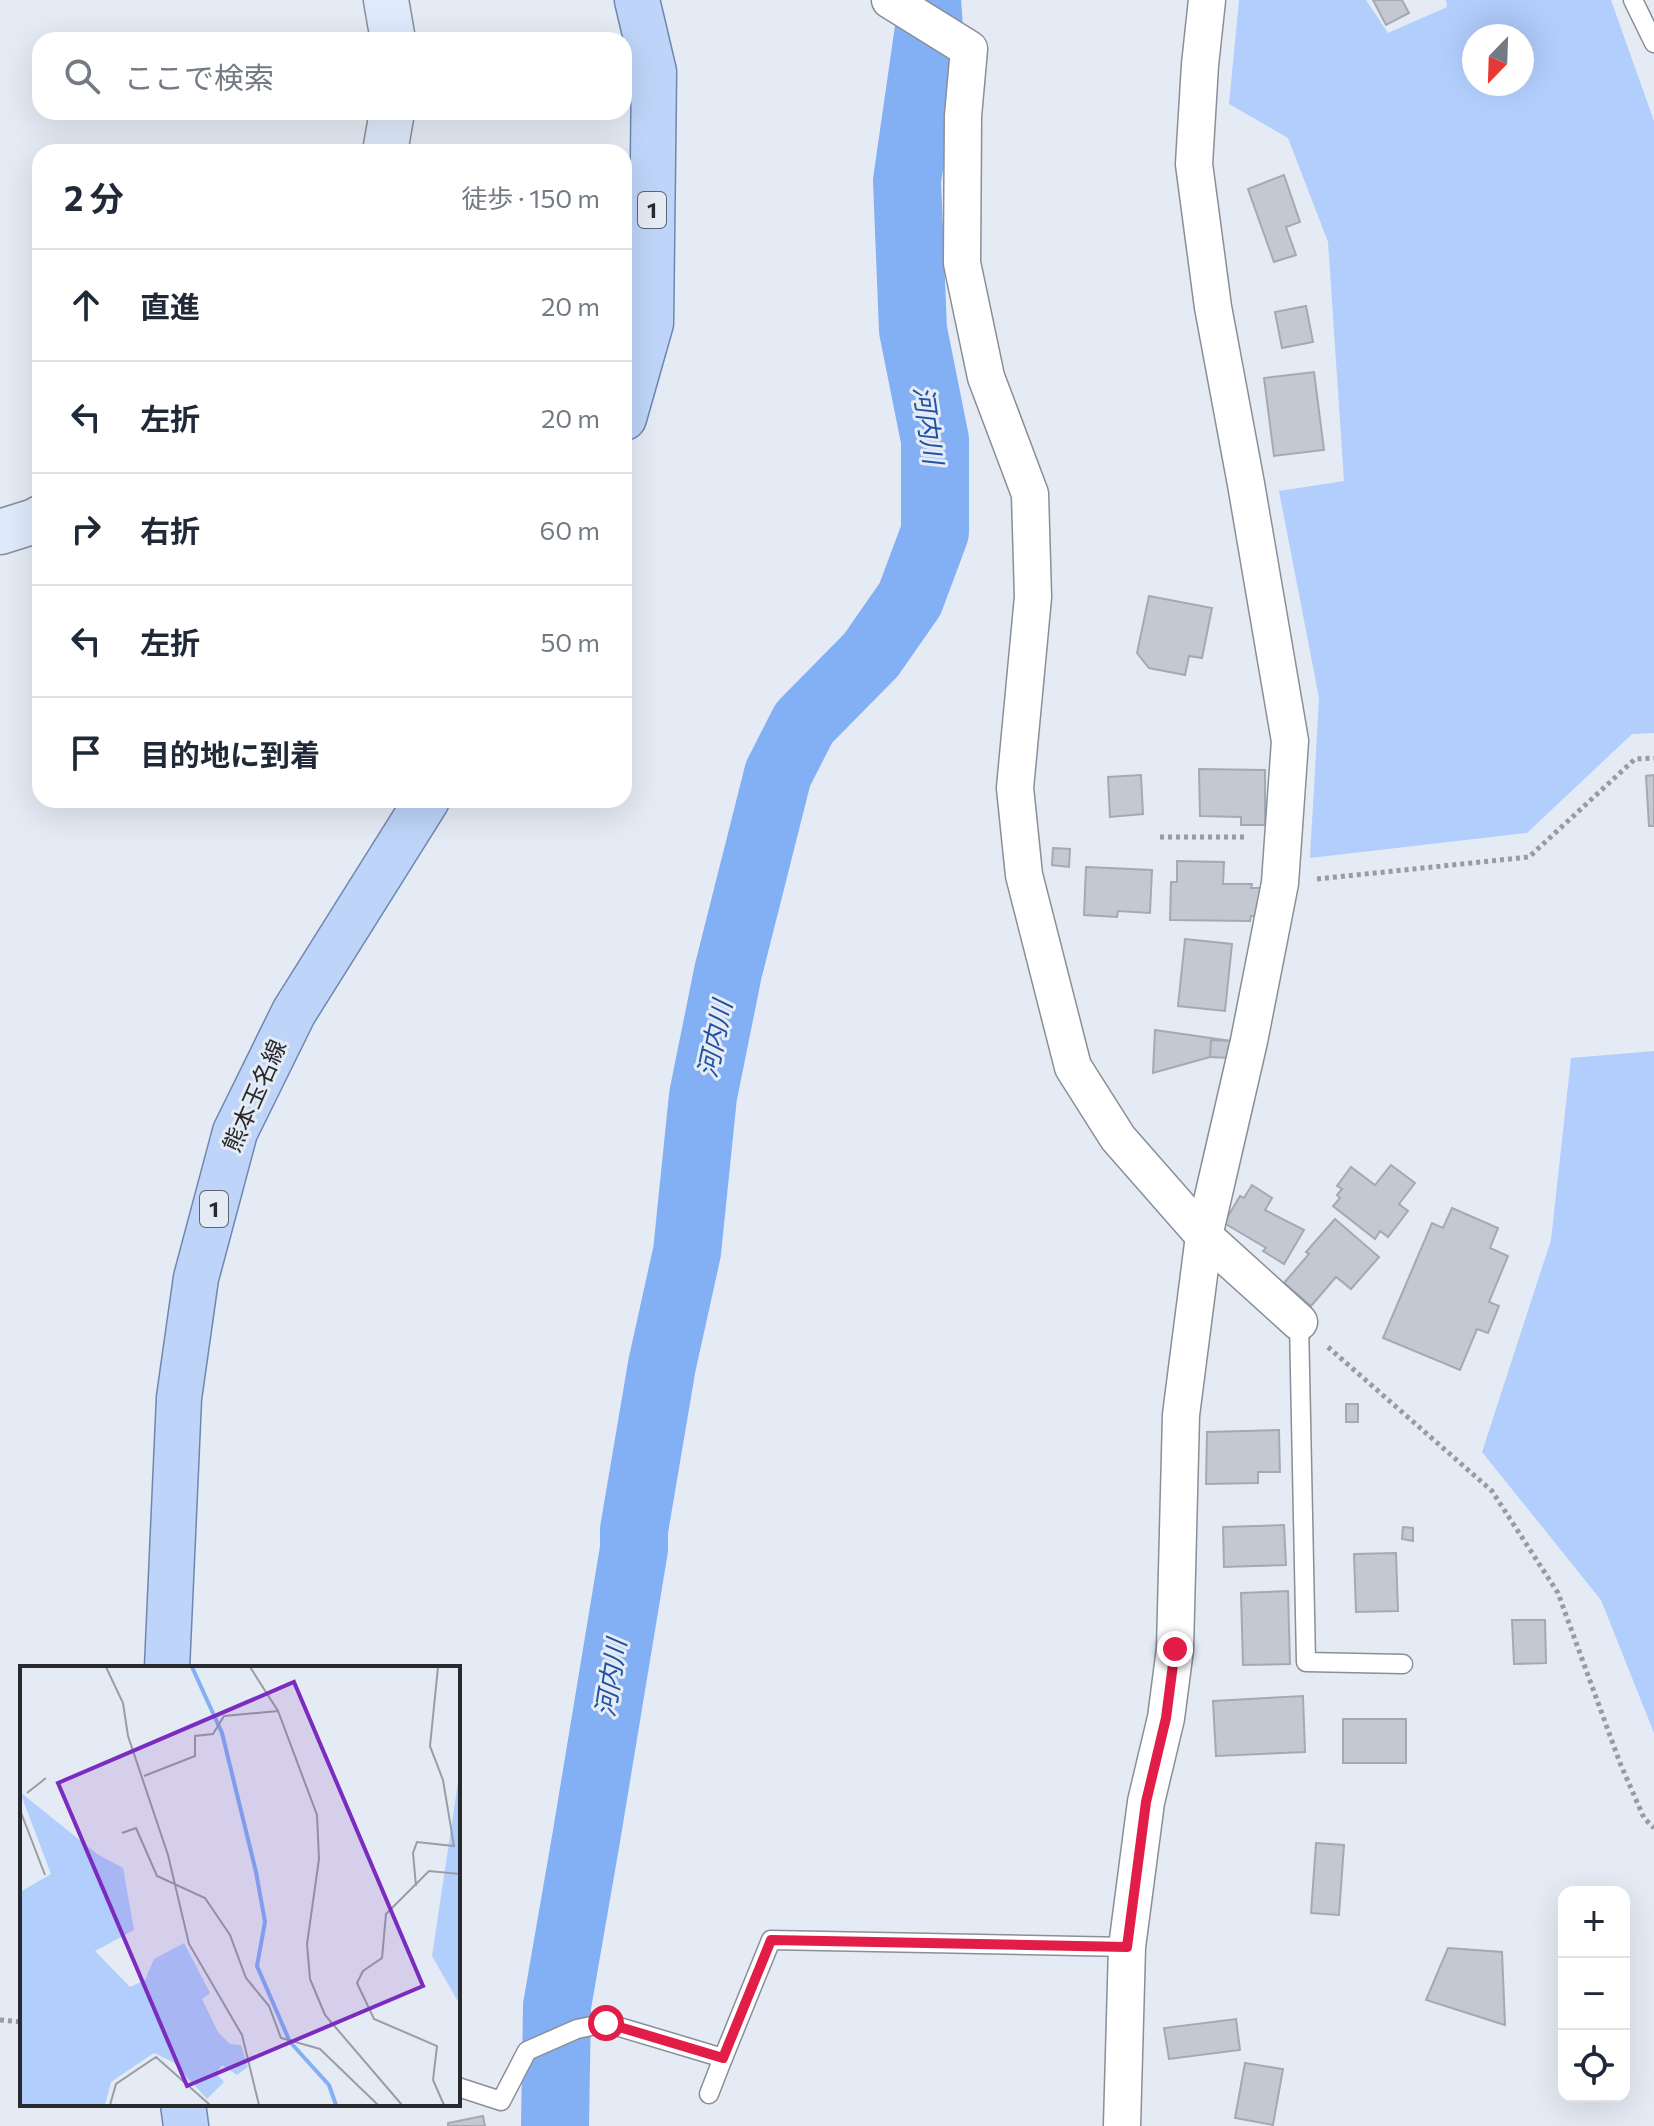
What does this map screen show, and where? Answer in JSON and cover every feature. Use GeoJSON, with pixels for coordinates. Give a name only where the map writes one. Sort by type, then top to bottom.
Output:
{"type":"FeatureCollection","features":[{"type":"Feature","properties":{"kind":"main road"},"geometry":{"type":"LineString","coordinates":[[386,0],[392,32]]}},
{"type":"Feature","properties":{"kind":"main road","name":"1"},"geometry":{"type":"LineString","coordinates":[[632,390],[651,323],[654,72],[637,0]]}},
{"type":"Feature","properties":{"kind":"main road"},"geometry":{"type":"LineString","coordinates":[[386,144],[391,120]]}},
{"type":"Feature","properties":{"kind":"main road"},"geometry":{"type":"LineString","coordinates":[[0,532],[32,522]]}},
{"type":"Feature","properties":{"kind":"main road","name":"熊本玉名線"},"geometry":{"type":"LineString","coordinates":[[167,1666],[179,1398],[196,1278],[235,1132],[294,1012],[422,808]]}},
{"type":"Feature","properties":{"kind":"main road"},"geometry":{"type":"LineString","coordinates":[[183,2106],[186,2126]]}},
{"type":"Feature","properties":{"kind":"street"},"geometry":{"type":"LineString","coordinates":[[890,0],[969,49],[963,116],[962,263],[986,377],[1030,494],[1033,597],[1015,788],[1024,875],[1073,1067],[1118,1138],[1204,1236],[1299,1322]]}},
{"type":"Feature","properties":{"kind":"street"},"geometry":{"type":"LineString","coordinates":[[1122,2126],[1127,1947],[1146,1802],[1166,1718],[1175,1649],[1181,1415],[1204,1236],[1249,1041],[1280,883],[1290,741],[1213,307],[1194,164],[1207,0]]}},
{"type":"Feature","properties":{"kind":"lane"},"geometry":{"type":"LineString","coordinates":[[1633,0],[1654,43]]}},
{"type":"Feature","properties":{"kind":"lane"},"geometry":{"type":"LineString","coordinates":[[1299,1322],[1306,1662],[1403,1664]]}},
{"type":"Feature","properties":{"kind":"lane"},"geometry":{"type":"LineString","coordinates":[[709,2094],[771,1940],[1127,1947]]}},
{"type":"Feature","properties":{"kind":"lane"},"geometry":{"type":"LineString","coordinates":[[460,2088],[501,2101],[527,2051],[577,2029],[606,2023],[723,2058]]}},
{"type":"Feature","properties":{"kind":"path"},"geometry":{"type":"LineString","coordinates":[[1280,883],[1529,857],[1635,759],[1654,758]]}},
{"type":"Feature","properties":{"kind":"path"},"geometry":{"type":"LineString","coordinates":[[1160,837],[1284,837]]}},
{"type":"Feature","properties":{"kind":"path"},"geometry":{"type":"LineString","coordinates":[[1299,1322],[1492,1491],[1558,1593],[1620,1763],[1644,1818],[1654,1828]]}},
{"type":"Feature","properties":{"kind":"path"},"geometry":{"type":"LineString","coordinates":[[0,2020],[20,2022]]}},
{"type":"Feature","properties":{"kind":"shaded area"},"geometry":{"type":"Polygon","coordinates":[[[1239,0],[1366,0],[1388,33],[1447,7],[1446,0],[1611,0],[1654,121],[1654,733],[1632,734],[1527,833],[1310,858],[1319,698],[1279,491],[1344,481],[1328,242],[1288,138],[1229,104],[1239,0]]]}},
{"type":"Feature","properties":{"kind":"shaded area"},"geometry":{"type":"Polygon","coordinates":[[[1654,1051],[1654,1733],[1601,1600],[1482,1452],[1551,1240],[1571,1058],[1654,1051]]]}},
{"type":"Feature","properties":{"kind":"building"},"geometry":{"type":"Polygon","coordinates":[[[1373,0],[1402,0],[1409,13],[1386,25],[1373,0]]]}},
{"type":"Feature","properties":{"kind":"building"},"geometry":{"type":"Polygon","coordinates":[[[1284,175],[1300,222],[1286,227],[1296,255],[1274,262],[1248,189],[1284,175]]]}},
{"type":"Feature","properties":{"kind":"building"},"geometry":{"type":"Polygon","coordinates":[[[1306,306],[1313,342],[1282,348],[1275,312],[1306,306]]]}},
{"type":"Feature","properties":{"kind":"building"},"geometry":{"type":"Polygon","coordinates":[[[1314,372],[1324,450],[1274,456],[1264,378],[1314,372]]]}},
{"type":"Feature","properties":{"kind":"building"},"geometry":{"type":"Polygon","coordinates":[[[1149,596],[1212,608],[1202,658],[1189,656],[1185,675],[1149,668],[1137,653],[1149,596]]]}},
{"type":"Feature","properties":{"kind":"building"},"geometry":{"type":"Polygon","coordinates":[[[1199,769],[1265,770],[1265,825],[1241,825],[1241,817],[1200,816],[1199,769]]]}},
{"type":"Feature","properties":{"kind":"building"},"geometry":{"type":"Polygon","coordinates":[[[1141,775],[1143,814],[1110,817],[1108,777],[1141,775]]]}},
{"type":"Feature","properties":{"kind":"building"},"geometry":{"type":"Polygon","coordinates":[[[1654,775],[1654,826],[1649,826],[1646,776],[1654,775]]]}},
{"type":"Feature","properties":{"kind":"building"},"geometry":{"type":"Polygon","coordinates":[[[1053,848],[1070,849],[1069,867],[1052,865],[1053,848]]]}},
{"type":"Feature","properties":{"kind":"building"},"geometry":{"type":"Polygon","coordinates":[[[1177,861],[1224,862],[1223,884],[1252,884],[1251,888],[1263,888],[1263,916],[1251,916],[1250,921],[1170,920],[1171,882],[1177,882],[1177,861]]]}},
{"type":"Feature","properties":{"kind":"building"},"geometry":{"type":"Polygon","coordinates":[[[1086,867],[1152,870],[1150,913],[1118,911],[1117,917],[1084,915],[1086,867]]]}},
{"type":"Feature","properties":{"kind":"building"},"geometry":{"type":"Polygon","coordinates":[[[1185,939],[1232,944],[1225,1011],[1178,1006],[1185,939]]]}},
{"type":"Feature","properties":{"kind":"building"},"geometry":{"type":"Polygon","coordinates":[[[1155,1030],[1231,1041],[1210,1057],[1153,1073],[1155,1030]]]}},
{"type":"Feature","properties":{"kind":"building"},"geometry":{"type":"Polygon","coordinates":[[[1211,1040],[1231,1041],[1230,1058],[1210,1057],[1211,1040]]]}},
{"type":"Feature","properties":{"kind":"building"},"geometry":{"type":"Polygon","coordinates":[[[1391,1165],[1415,1183],[1399,1204],[1408,1211],[1388,1237],[1380,1231],[1375,1239],[1333,1206],[1340,1198],[1337,1195],[1342,1189],[1337,1186],[1351,1167],[1375,1185],[1391,1165]]]}},
{"type":"Feature","properties":{"kind":"building"},"geometry":{"type":"Polygon","coordinates":[[[1252,1185],[1272,1198],[1265,1210],[1304,1230],[1284,1264],[1263,1251],[1266,1248],[1224,1223],[1240,1196],[1244,1198],[1252,1185]]]}},
{"type":"Feature","properties":{"kind":"building"},"geometry":{"type":"Polygon","coordinates":[[[1452,1208],[1498,1228],[1490,1248],[1508,1256],[1489,1302],[1499,1306],[1488,1333],[1477,1329],[1460,1370],[1383,1338],[1432,1223],[1443,1228],[1452,1208]]]}},
{"type":"Feature","properties":{"kind":"building"},"geometry":{"type":"Polygon","coordinates":[[[1335,1219],[1379,1257],[1351,1289],[1336,1277],[1311,1306],[1284,1283],[1335,1219]]]}},
{"type":"Feature","properties":{"kind":"building"},"geometry":{"type":"Polygon","coordinates":[[[1346,1404],[1358,1404],[1358,1422],[1346,1422],[1346,1404]]]}},
{"type":"Feature","properties":{"kind":"building"},"geometry":{"type":"Polygon","coordinates":[[[1279,1430],[1280,1472],[1258,1472],[1258,1483],[1206,1484],[1207,1432],[1279,1430]]]}},
{"type":"Feature","properties":{"kind":"building"},"geometry":{"type":"Polygon","coordinates":[[[1284,1525],[1286,1565],[1224,1567],[1223,1527],[1284,1525]]]}},
{"type":"Feature","properties":{"kind":"building"},"geometry":{"type":"Polygon","coordinates":[[[1403,1527],[1413,1528],[1413,1541],[1402,1539],[1403,1527]]]}},
{"type":"Feature","properties":{"kind":"building"},"geometry":{"type":"Polygon","coordinates":[[[1396,1553],[1398,1611],[1356,1612],[1354,1554],[1396,1553]]]}},
{"type":"Feature","properties":{"kind":"building"},"geometry":{"type":"Polygon","coordinates":[[[1288,1591],[1290,1664],[1243,1665],[1241,1593],[1288,1591]]]}},
{"type":"Feature","properties":{"kind":"building"},"geometry":{"type":"Polygon","coordinates":[[[1512,1620],[1545,1620],[1546,1663],[1514,1664],[1512,1620]]]}},
{"type":"Feature","properties":{"kind":"building"},"geometry":{"type":"Polygon","coordinates":[[[1303,1696],[1305,1752],[1216,1756],[1213,1701],[1303,1696]]]}},
{"type":"Feature","properties":{"kind":"building"},"geometry":{"type":"Polygon","coordinates":[[[1343,1719],[1406,1719],[1406,1763],[1343,1763],[1343,1719]]]}},
{"type":"Feature","properties":{"kind":"building"},"geometry":{"type":"Polygon","coordinates":[[[1316,1843],[1344,1845],[1339,1915],[1311,1913],[1316,1843]]]}},
{"type":"Feature","properties":{"kind":"building"},"geometry":{"type":"Polygon","coordinates":[[[1448,1948],[1502,1952],[1505,2025],[1426,2000],[1448,1948]]]}},
{"type":"Feature","properties":{"kind":"building"},"geometry":{"type":"Polygon","coordinates":[[[1236,2019],[1240,2050],[1169,2059],[1164,2028],[1236,2019]]]}},
{"type":"Feature","properties":{"kind":"building"},"geometry":{"type":"Polygon","coordinates":[[[1245,2063],[1283,2069],[1273,2125],[1235,2118],[1245,2063]]]}},
{"type":"Feature","properties":{"kind":"building"},"geometry":{"type":"Polygon","coordinates":[[[483,2116],[485,2126],[448,2126],[448,2123],[483,2116]]]}},
{"type":"Feature","properties":{"kind":"waterway","name":"河内川"},"geometry":{"type":"LineString","coordinates":[[555,2126],[557,2006],[662,1365],[687,1252],[703,1096],[728,972],[778,774],[804,723],[871,655],[910,599],[935,532],[935,440],[913,330],[907,181],[929,28],[927,0]]}},
{"type":"Feature","properties":{"kind":"route"},"geometry":{"type":"LineString","coordinates":[[606,2023],[723,2058],[771,1940],[1127,1947],[1146,1802],[1166,1718],[1175,1649]]}}]}
